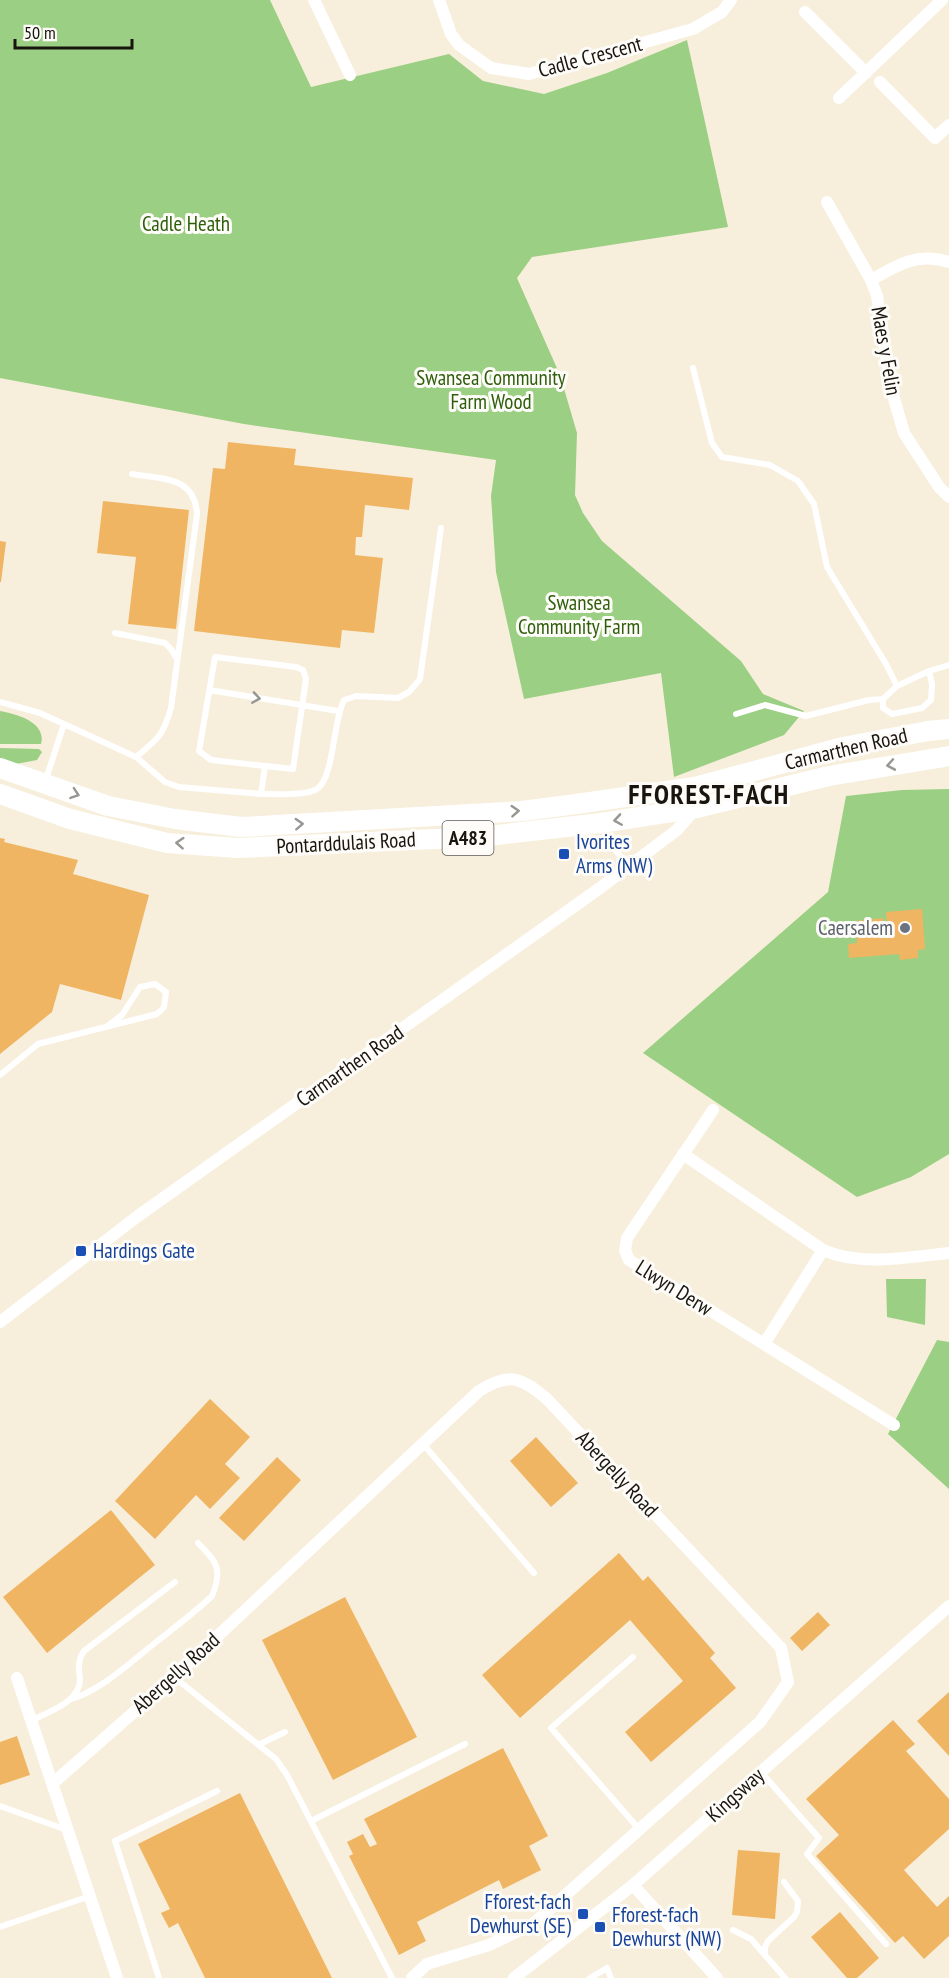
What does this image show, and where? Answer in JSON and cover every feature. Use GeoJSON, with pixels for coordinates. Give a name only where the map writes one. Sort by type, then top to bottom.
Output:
{"type":"FeatureCollection","features":[{"type":"Feature","properties":{"kind":"main road","name":"Carmarthen Road"},"geometry":{"type":"LineString","coordinates":[[694,787],[843,747],[949,729]]}},
{"type":"Feature","properties":{"kind":"main road","name":"Carmarthen Road"},"geometry":{"type":"LineString","coordinates":[[697,807],[829,776],[949,756]]}},
{"type":"Feature","properties":{"kind":"main road","name":"Pontarddulais Road"},"geometry":{"type":"LineString","coordinates":[[0,768],[108,806],[176,819],[240,827],[522,811],[694,787]]}},
{"type":"Feature","properties":{"kind":"main road","name":"Pontarddulais Road"},"geometry":{"type":"LineString","coordinates":[[0,794],[70,819],[167,843],[238,848],[479,837],[601,823],[697,807]]}},
{"type":"Feature","properties":{"kind":"street"},"geometry":{"type":"LineString","coordinates":[[314,0],[350,75]]}},
{"type":"Feature","properties":{"kind":"street","name":"Cadle Crescent"},"geometry":{"type":"LineString","coordinates":[[439,0],[451,34],[459,45],[491,68],[529,74],[693,29],[722,12],[730,0]]}},
{"type":"Feature","properties":{"kind":"street"},"geometry":{"type":"LineString","coordinates":[[839,98],[942,0]]}},
{"type":"Feature","properties":{"kind":"street"},"geometry":{"type":"LineString","coordinates":[[805,12],[866,73]]}},
{"type":"Feature","properties":{"kind":"street"},"geometry":{"type":"LineString","coordinates":[[879,82],[935,138],[949,125]]}},
{"type":"Feature","properties":{"kind":"street","name":"Maes y Felin"},"geometry":{"type":"LineString","coordinates":[[827,202],[871,280],[877,296],[891,388],[904,434],[939,487],[949,497]]}},
{"type":"Feature","properties":{"kind":"street"},"geometry":{"type":"LineString","coordinates":[[871,280],[903,262],[934,257],[949,262]]}},
{"type":"Feature","properties":{"kind":"street"},"geometry":{"type":"LineString","coordinates":[[694,787],[697,807]]}},
{"type":"Feature","properties":{"kind":"street","name":"Carmarthen Road"},"geometry":{"type":"LineString","coordinates":[[0,1322],[138,1216],[581,902],[677,830],[697,807]]}},
{"type":"Feature","properties":{"kind":"street","name":"Llwyn Derw"},"geometry":{"type":"LineString","coordinates":[[713,1110],[627,1238],[625,1250],[629,1260],[894,1425]]}},
{"type":"Feature","properties":{"kind":"street"},"geometry":{"type":"LineString","coordinates":[[683,1154],[823,1250],[835,1255],[872,1259],[949,1252]]}},
{"type":"Feature","properties":{"kind":"street"},"geometry":{"type":"LineString","coordinates":[[764,1344],[823,1250]]}},
{"type":"Feature","properties":{"kind":"street","name":"Abergelly Road"},"geometry":{"type":"LineString","coordinates":[[52,1784],[174,1677],[479,1391],[501,1379],[521,1380],[547,1400],[782,1648],[788,1682],[760,1722],[533,1924],[489,1945],[426,1964],[412,1978]]}},
{"type":"Feature","properties":{"kind":"street","name":"Kingsway"},"geometry":{"type":"LineString","coordinates":[[514,1978],[633,1885],[949,1606]]}},
{"type":"Feature","properties":{"kind":"street"},"geometry":{"type":"LineString","coordinates":[[17,1678],[117,1978]]}},
{"type":"Feature","properties":{"kind":"street"},"geometry":{"type":"LineString","coordinates":[[633,1885],[717,1978]]}},
{"type":"Feature","properties":{"kind":"lane"},"geometry":{"type":"LineString","coordinates":[[693,368],[712,443],[722,457],[770,465],[798,481],[814,504],[827,567],[897,686]]}},
{"type":"Feature","properties":{"kind":"lane"},"geometry":{"type":"LineString","coordinates":[[132,474],[180,483],[196,502],[197,514],[171,708],[165,728],[159,738],[136,757]]}},
{"type":"Feature","properties":{"kind":"lane"},"geometry":{"type":"LineString","coordinates":[[0,702],[39,713],[136,757],[165,782],[179,786],[261,794],[306,792],[317,789],[326,779],[338,711],[344,700],[356,696],[398,698],[409,692],[420,679],[441,528]]}},
{"type":"Feature","properties":{"kind":"lane"},"geometry":{"type":"LineString","coordinates":[[115,633],[165,643],[171,648],[177,660]]}},
{"type":"Feature","properties":{"kind":"lane"},"geometry":{"type":"LineString","coordinates":[[215,657],[296,667],[303,670],[306,679],[293,769],[211,760],[199,751],[209,690],[215,657]]}},
{"type":"Feature","properties":{"kind":"lane"},"geometry":{"type":"LineString","coordinates":[[736,714],[765,705],[806,716],[869,700],[883,699],[897,686],[949,664]]}},
{"type":"Feature","properties":{"kind":"lane"},"geometry":{"type":"LineString","coordinates":[[883,699],[883,708],[892,714],[922,708],[931,700],[932,684],[929,671]]}},
{"type":"Feature","properties":{"kind":"lane"},"geometry":{"type":"LineString","coordinates":[[209,690],[338,711]]}},
{"type":"Feature","properties":{"kind":"lane"},"geometry":{"type":"LineString","coordinates":[[44,784],[64,724]]}},
{"type":"Feature","properties":{"kind":"lane"},"geometry":{"type":"LineString","coordinates":[[261,794],[265,766]]}},
{"type":"Feature","properties":{"kind":"lane"},"geometry":{"type":"LineString","coordinates":[[616,851],[628,866]]}},
{"type":"Feature","properties":{"kind":"lane"},"geometry":{"type":"LineString","coordinates":[[0,1075],[38,1044],[106,1027],[157,1014],[164,1008],[166,992],[155,984],[140,987],[122,1015],[106,1027]]}},
{"type":"Feature","properties":{"kind":"lane"},"geometry":{"type":"LineString","coordinates":[[423,1443],[534,1573]]}},
{"type":"Feature","properties":{"kind":"lane"},"geometry":{"type":"LineString","coordinates":[[31,1720],[71,1699],[83,1696],[101,1684],[151,1647],[212,1596],[217,1582],[218,1569],[214,1558],[198,1543]]}},
{"type":"Feature","properties":{"kind":"lane"},"geometry":{"type":"LineString","coordinates":[[71,1699],[80,1686],[79,1665],[80,1657],[84,1652],[175,1582]]}},
{"type":"Feature","properties":{"kind":"lane"},"geometry":{"type":"LineString","coordinates":[[633,1657],[551,1728],[639,1830]]}},
{"type":"Feature","properties":{"kind":"lane"},"geometry":{"type":"LineString","coordinates":[[174,1677],[276,1759],[287,1775],[392,1978]]}},
{"type":"Feature","properties":{"kind":"lane"},"geometry":{"type":"LineString","coordinates":[[260,1744],[285,1732]]}},
{"type":"Feature","properties":{"kind":"lane"},"geometry":{"type":"LineString","coordinates":[[310,1821],[465,1744]]}},
{"type":"Feature","properties":{"kind":"lane"},"geometry":{"type":"LineString","coordinates":[[761,1772],[819,1838],[807,1854],[886,1944]]}},
{"type":"Feature","properties":{"kind":"lane"},"geometry":{"type":"LineString","coordinates":[[159,1978],[115,1841],[217,1791]]}},
{"type":"Feature","properties":{"kind":"lane"},"geometry":{"type":"LineString","coordinates":[[0,1806],[68,1830]]}},
{"type":"Feature","properties":{"kind":"lane"},"geometry":{"type":"LineString","coordinates":[[765,1955],[768,1941],[797,1912],[798,1901],[784,1882]]}},
{"type":"Feature","properties":{"kind":"lane"},"geometry":{"type":"LineString","coordinates":[[0,1927],[90,1896]]}},
{"type":"Feature","properties":{"kind":"lane"},"geometry":{"type":"LineString","coordinates":[[733,1930],[750,1939],[785,1978]]}},
{"type":"Feature","properties":{"kind":"lane"},"geometry":{"type":"LineString","coordinates":[[590,1978],[607,1968],[611,1978]]}},
{"type":"Feature","properties":{"kind":"green space","name":"Cadle Heath"},"geometry":{"type":"Polygon","coordinates":[[[0,0],[270,0],[311,87],[449,54],[483,81],[544,94],[607,73],[687,40],[728,227],[532,257],[517,278],[560,375],[577,433],[575,495],[583,513],[602,541],[741,661],[763,694],[804,711],[784,735],[674,777],[661,673],[524,699],[496,572],[491,496],[496,460],[244,424],[0,378],[0,0]]]}},
{"type":"Feature","properties":{"kind":"green space"},"geometry":{"type":"Polygon","coordinates":[[[0,711],[29,720],[42,736],[41,744],[0,744],[0,711]]]}},
{"type":"Feature","properties":{"kind":"green space"},"geometry":{"type":"Polygon","coordinates":[[[0,748],[39,749],[42,752],[37,760],[16,764],[0,758],[0,748]]]}},
{"type":"Feature","properties":{"kind":"green space"},"geometry":{"type":"Polygon","coordinates":[[[949,789],[949,1154],[911,1177],[857,1197],[643,1053],[828,892],[846,796],[902,790],[949,789]]]}},
{"type":"Feature","properties":{"kind":"green space"},"geometry":{"type":"Polygon","coordinates":[[[886,1279],[926,1279],[925,1325],[887,1317],[886,1279]]]}},
{"type":"Feature","properties":{"kind":"green space"},"geometry":{"type":"Polygon","coordinates":[[[937,1340],[949,1342],[949,1489],[888,1434],[937,1340]]]}},
{"type":"Feature","properties":{"kind":"building"},"geometry":{"type":"Polygon","coordinates":[[[228,442],[296,449],[294,465],[413,478],[409,510],[365,505],[362,537],[356,537],[355,555],[383,558],[374,633],[342,630],[340,648],[194,631],[213,468],[225,469],[228,442]]]}},
{"type":"Feature","properties":{"kind":"building"},"geometry":{"type":"Polygon","coordinates":[[[103,501],[189,510],[176,629],[128,624],[136,557],[97,553],[103,501]]]}},
{"type":"Feature","properties":{"kind":"building"},"geometry":{"type":"Polygon","coordinates":[[[0,541],[6,542],[1,582],[0,582],[0,541]]]}},
{"type":"Feature","properties":{"kind":"building"},"geometry":{"type":"Polygon","coordinates":[[[0,838],[5,839],[4,842],[78,860],[73,874],[149,895],[121,1000],[60,984],[52,1012],[0,1054],[0,838]]]}},
{"type":"Feature","properties":{"kind":"building","name":"Caersalem"},"geometry":{"type":"Polygon","coordinates":[[[922,909],[925,949],[918,950],[918,958],[900,960],[899,954],[849,958],[848,944],[857,943],[856,921],[883,918],[884,936],[888,936],[886,912],[922,909]]]}},
{"type":"Feature","properties":{"kind":"building"},"geometry":{"type":"Polygon","coordinates":[[[210,1399],[250,1437],[225,1464],[240,1478],[210,1509],[196,1495],[155,1539],[115,1501],[210,1399]]]}},
{"type":"Feature","properties":{"kind":"building"},"geometry":{"type":"Polygon","coordinates":[[[536,1437],[578,1483],[551,1507],[510,1461],[536,1437]]]}},
{"type":"Feature","properties":{"kind":"building"},"geometry":{"type":"Polygon","coordinates":[[[277,1457],[301,1480],[244,1541],[219,1518],[277,1457]]]}},
{"type":"Feature","properties":{"kind":"building"},"geometry":{"type":"Polygon","coordinates":[[[111,1510],[155,1565],[47,1653],[3,1597],[111,1510]]]}},
{"type":"Feature","properties":{"kind":"building"},"geometry":{"type":"Polygon","coordinates":[[[619,1553],[643,1581],[648,1576],[715,1653],[710,1658],[736,1688],[651,1762],[625,1732],[683,1681],[630,1620],[520,1718],[482,1675],[619,1553]]]}},
{"type":"Feature","properties":{"kind":"building"},"geometry":{"type":"Polygon","coordinates":[[[345,1597],[417,1737],[333,1780],[262,1640],[345,1597]]]}},
{"type":"Feature","properties":{"kind":"building"},"geometry":{"type":"Polygon","coordinates":[[[818,1612],[830,1625],[802,1651],[790,1638],[818,1612]]]}},
{"type":"Feature","properties":{"kind":"building"},"geometry":{"type":"Polygon","coordinates":[[[949,1692],[949,1756],[917,1721],[949,1692]]]}},
{"type":"Feature","properties":{"kind":"building"},"geometry":{"type":"Polygon","coordinates":[[[893,1720],[915,1744],[906,1751],[949,1799],[949,1829],[904,1870],[937,1907],[949,1896],[949,1936],[924,1959],[903,1936],[895,1943],[816,1856],[839,1835],[806,1799],[893,1720]]]}},
{"type":"Feature","properties":{"kind":"building"},"geometry":{"type":"Polygon","coordinates":[[[17,1736],[30,1775],[0,1785],[0,1742],[17,1736]]]}},
{"type":"Feature","properties":{"kind":"building"},"geometry":{"type":"Polygon","coordinates":[[[503,1748],[548,1836],[529,1846],[541,1870],[503,1889],[499,1880],[417,1922],[426,1941],[399,1955],[349,1856],[353,1854],[347,1842],[363,1834],[370,1847],[377,1844],[364,1819],[503,1748]]]}},
{"type":"Feature","properties":{"kind":"building"},"geometry":{"type":"Polygon","coordinates":[[[240,1793],[332,1978],[205,1978],[178,1923],[169,1928],[161,1913],[170,1909],[138,1844],[240,1793]]]}},
{"type":"Feature","properties":{"kind":"building"},"geometry":{"type":"Polygon","coordinates":[[[738,1850],[780,1853],[775,1919],[732,1915],[738,1850]]]}},
{"type":"Feature","properties":{"kind":"building"},"geometry":{"type":"Polygon","coordinates":[[[840,1912],[879,1958],[857,1978],[847,1978],[811,1937],[840,1912]]]}},
{"type":"Feature","properties":{"kind":"place","name":"Ivorites Arms (NW)"},"geometry":{"type":"Point","coordinates":[564,854]}},
{"type":"Feature","properties":{"kind":"place","name":"Caersalem"},"geometry":{"type":"Point","coordinates":[905,928]}},
{"type":"Feature","properties":{"kind":"place","name":"Hardings Gate"},"geometry":{"type":"Point","coordinates":[81,1251]}},
{"type":"Feature","properties":{"kind":"place","name":"Fforest-fach Dewhurst (SE)"},"geometry":{"type":"Point","coordinates":[583,1914]}},
{"type":"Feature","properties":{"kind":"place","name":"Fforest-fach Dewhurst (NW)"},"geometry":{"type":"Point","coordinates":[600,1927]}},
{"type":"Feature","properties":{"kind":"district","name":"FFOREST-FACH"},"geometry":{"type":"Point","coordinates":[709,795]}},
{"type":"Feature","properties":{"kind":"park label","name":"Swansea Community Farm Wood"},"geometry":{"type":"Point","coordinates":[491,390]}},
{"type":"Feature","properties":{"kind":"park label","name":"Swansea Community Farm"},"geometry":{"type":"Point","coordinates":[579,615]}}]}
